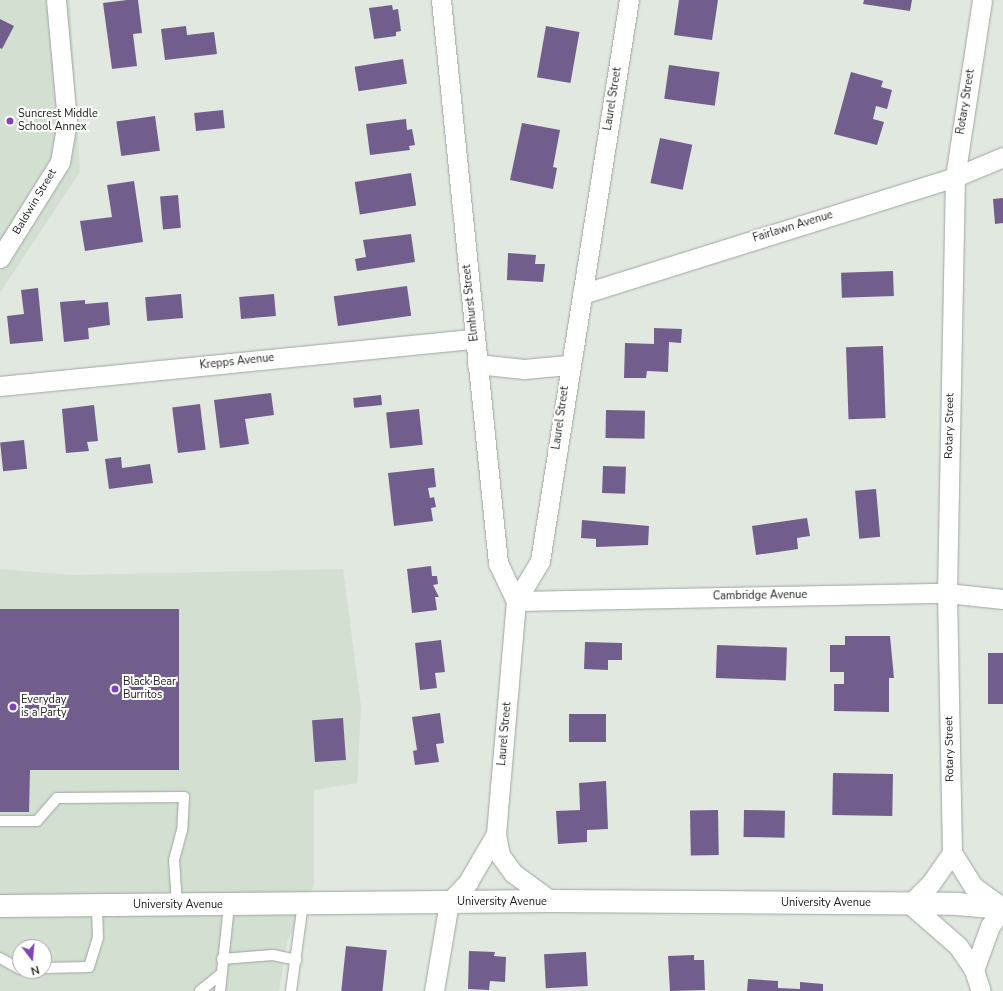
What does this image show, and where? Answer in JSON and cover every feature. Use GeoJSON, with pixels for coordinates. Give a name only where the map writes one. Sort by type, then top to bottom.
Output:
{"type":"FeatureCollection","features":[{"type":"Feature","properties":{"kind":"street","name":"Baldwin Street"},"geometry":{"type":"LineString","coordinates":[[0,258],[60,162],[67,121],[56,0]]}},
{"type":"Feature","properties":{"kind":"street","name":"Elmhurst Street"},"geometry":{"type":"LineString","coordinates":[[441,0],[476,364],[498,563],[516,601]]}},
{"type":"Feature","properties":{"kind":"street","name":"Laurel Street"},"geometry":{"type":"LineString","coordinates":[[496,834],[516,601],[540,561],[568,365],[582,294],[629,0]]}},
{"type":"Feature","properties":{"kind":"street","name":"Rotary Street"},"geometry":{"type":"LineString","coordinates":[[952,853],[947,592],[955,177],[982,0]]}},
{"type":"Feature","properties":{"kind":"street","name":"Fairlawn Avenue"},"geometry":{"type":"LineString","coordinates":[[582,294],[955,177],[1003,157]]}},
{"type":"Feature","properties":{"kind":"street","name":"Krepps Avenue"},"geometry":{"type":"LineString","coordinates":[[0,386],[474,339]]}},
{"type":"Feature","properties":{"kind":"street"},"geometry":{"type":"LineString","coordinates":[[476,364],[524,369],[568,365]]}},
{"type":"Feature","properties":{"kind":"street","name":"Cambridge Avenue"},"geometry":{"type":"LineString","coordinates":[[516,601],[947,592],[1003,599]]}},
{"type":"Feature","properties":{"kind":"street"},"geometry":{"type":"LineString","coordinates":[[496,834],[500,855],[513,873],[551,901]]}},
{"type":"Feature","properties":{"kind":"street"},"geometry":{"type":"LineString","coordinates":[[434,991],[449,902],[468,882],[496,834]]}},
{"type":"Feature","properties":{"kind":"street"},"geometry":{"type":"LineString","coordinates":[[974,970],[990,926],[1003,908],[973,886],[952,853],[930,884],[910,904],[958,946],[974,970],[981,991]]}},
{"type":"Feature","properties":{"kind":"street","name":"University Avenue"},"geometry":{"type":"LineString","coordinates":[[0,906],[551,901],[910,904],[1003,908]]}},
{"type":"Feature","properties":{"kind":"lane"},"geometry":{"type":"LineString","coordinates":[[0,821],[37,821],[57,798],[184,797],[182,830],[174,860],[177,904]]}},
{"type":"Feature","properties":{"kind":"lane"},"geometry":{"type":"LineString","coordinates":[[291,991],[303,903]]}},
{"type":"Feature","properties":{"kind":"lane"},"geometry":{"type":"LineString","coordinates":[[52,968],[89,967],[98,938],[97,905]]}},
{"type":"Feature","properties":{"kind":"lane"},"geometry":{"type":"LineString","coordinates":[[220,991],[220,975],[229,905]]}},
{"type":"Feature","properties":{"kind":"lane"},"geometry":{"type":"LineString","coordinates":[[222,959],[273,955],[296,960]]}},
{"type":"Feature","properties":{"kind":"lane"},"geometry":{"type":"LineString","coordinates":[[0,958],[12,965]]}},
{"type":"Feature","properties":{"kind":"lane"},"geometry":{"type":"LineString","coordinates":[[200,991],[220,975]]}},
{"type":"Feature","properties":{"kind":"shaded area"},"geometry":{"type":"Polygon","coordinates":[[[0,0],[70,0],[80,172],[0,293],[0,0]]]}},
{"type":"Feature","properties":{"kind":"shaded area"},"geometry":{"type":"Polygon","coordinates":[[[0,569],[71,575],[343,569],[361,707],[357,783],[314,790],[314,885],[287,942],[279,991],[0,991],[0,569]]]}},
{"type":"Feature","properties":{"kind":"building"},"geometry":{"type":"Polygon","coordinates":[[[138,0],[142,33],[133,34],[137,66],[112,69],[103,3],[138,0]]]}},
{"type":"Feature","properties":{"kind":"building"},"geometry":{"type":"Polygon","coordinates":[[[679,0],[718,0],[712,40],[674,35],[679,0]]]}},
{"type":"Feature","properties":{"kind":"building"},"geometry":{"type":"Polygon","coordinates":[[[864,0],[912,0],[910,11],[863,4],[864,0]]]}},
{"type":"Feature","properties":{"kind":"building"},"geometry":{"type":"Polygon","coordinates":[[[392,5],[393,10],[398,9],[401,31],[396,32],[396,36],[374,39],[369,8],[392,5]]]}},
{"type":"Feature","properties":{"kind":"building"},"geometry":{"type":"Polygon","coordinates":[[[0,19],[14,26],[2,49],[0,48],[0,19]]]}},
{"type":"Feature","properties":{"kind":"building"},"geometry":{"type":"Polygon","coordinates":[[[186,26],[187,35],[214,32],[217,54],[165,60],[161,29],[186,26]]]}},
{"type":"Feature","properties":{"kind":"building"},"geometry":{"type":"Polygon","coordinates":[[[546,26],[579,32],[570,83],[537,77],[546,26]]]}},
{"type":"Feature","properties":{"kind":"building"},"geometry":{"type":"Polygon","coordinates":[[[403,59],[407,84],[359,91],[355,67],[403,59]]]}},
{"type":"Feature","properties":{"kind":"building"},"geometry":{"type":"Polygon","coordinates":[[[669,65],[720,72],[715,106],[664,99],[669,65]]]}},
{"type":"Feature","properties":{"kind":"building"},"geometry":{"type":"Polygon","coordinates":[[[851,72],[883,81],[881,87],[892,90],[887,109],[876,106],[873,119],[884,122],[877,145],[834,134],[851,72]]]}},
{"type":"Feature","properties":{"kind":"building"},"geometry":{"type":"Polygon","coordinates":[[[223,110],[225,128],[196,131],[194,113],[223,110]]]}},
{"type":"Feature","properties":{"kind":"building"},"geometry":{"type":"Polygon","coordinates":[[[155,116],[160,151],[121,156],[116,121],[155,116]]]}},
{"type":"Feature","properties":{"kind":"building"},"geometry":{"type":"Polygon","coordinates":[[[406,119],[407,130],[412,129],[415,145],[409,146],[410,150],[370,155],[366,124],[406,119]]]}},
{"type":"Feature","properties":{"kind":"building"},"geometry":{"type":"Polygon","coordinates":[[[522,123],[560,130],[553,167],[557,168],[553,189],[510,180],[522,123]]]}},
{"type":"Feature","properties":{"kind":"building"},"geometry":{"type":"Polygon","coordinates":[[[660,138],[692,145],[683,190],[650,183],[660,138]]]}},
{"type":"Feature","properties":{"kind":"building"},"geometry":{"type":"Polygon","coordinates":[[[411,173],[416,206],[360,215],[355,182],[411,173]]]}},
{"type":"Feature","properties":{"kind":"building"},"geometry":{"type":"Polygon","coordinates":[[[134,181],[143,242],[85,251],[80,221],[112,217],[107,185],[134,181]]]}},
{"type":"Feature","properties":{"kind":"building"},"geometry":{"type":"Polygon","coordinates":[[[178,195],[181,228],[163,229],[160,197],[178,195]]]}},
{"type":"Feature","properties":{"kind":"building"},"geometry":{"type":"Polygon","coordinates":[[[1003,198],[1003,223],[995,224],[993,199],[1003,198]]]}},
{"type":"Feature","properties":{"kind":"building"},"geometry":{"type":"Polygon","coordinates":[[[411,234],[415,262],[357,271],[355,259],[366,257],[363,240],[411,234]]]}},
{"type":"Feature","properties":{"kind":"building"},"geometry":{"type":"Polygon","coordinates":[[[508,253],[536,255],[535,264],[545,264],[543,282],[507,280],[508,253]]]}},
{"type":"Feature","properties":{"kind":"building"},"geometry":{"type":"Polygon","coordinates":[[[893,271],[894,296],[842,298],[841,273],[893,271]]]}},
{"type":"Feature","properties":{"kind":"building"},"geometry":{"type":"Polygon","coordinates":[[[407,286],[411,316],[338,326],[334,296],[407,286]]]}},
{"type":"Feature","properties":{"kind":"building"},"geometry":{"type":"Polygon","coordinates":[[[38,288],[43,341],[10,344],[7,316],[24,314],[21,290],[38,288]]]}},
{"type":"Feature","properties":{"kind":"building"},"geometry":{"type":"Polygon","coordinates":[[[181,294],[183,318],[147,321],[145,297],[181,294]]]}},
{"type":"Feature","properties":{"kind":"building"},"geometry":{"type":"Polygon","coordinates":[[[274,294],[276,316],[241,319],[239,297],[274,294]]]}},
{"type":"Feature","properties":{"kind":"building"},"geometry":{"type":"Polygon","coordinates":[[[85,300],[85,304],[108,302],[110,325],[88,328],[89,339],[64,342],[60,302],[85,300]]]}},
{"type":"Feature","properties":{"kind":"building"},"geometry":{"type":"Polygon","coordinates":[[[654,328],[682,329],[681,343],[669,342],[668,372],[647,371],[646,378],[624,378],[625,343],[654,344],[654,328]]]}},
{"type":"Feature","properties":{"kind":"building"},"geometry":{"type":"Polygon","coordinates":[[[883,346],[886,418],[849,419],[846,347],[883,346]]]}},
{"type":"Feature","properties":{"kind":"building"},"geometry":{"type":"Polygon","coordinates":[[[271,393],[274,415],[245,419],[249,444],[220,448],[214,400],[271,393]]]}},
{"type":"Feature","properties":{"kind":"building"},"geometry":{"type":"Polygon","coordinates":[[[381,395],[382,405],[354,408],[353,398],[381,395]]]}},
{"type":"Feature","properties":{"kind":"building"},"geometry":{"type":"Polygon","coordinates":[[[200,404],[206,450],[178,453],[172,407],[200,404]]]}},
{"type":"Feature","properties":{"kind":"building"},"geometry":{"type":"Polygon","coordinates":[[[94,405],[98,441],[87,442],[89,451],[66,453],[62,409],[94,405]]]}},
{"type":"Feature","properties":{"kind":"building"},"geometry":{"type":"Polygon","coordinates":[[[419,409],[423,445],[390,448],[386,412],[419,409]]]}},
{"type":"Feature","properties":{"kind":"building"},"geometry":{"type":"Polygon","coordinates":[[[606,410],[645,411],[645,439],[606,438],[606,410]]]}},
{"type":"Feature","properties":{"kind":"building"},"geometry":{"type":"Polygon","coordinates":[[[24,440],[27,469],[3,471],[0,443],[24,440]]]}},
{"type":"Feature","properties":{"kind":"building"},"geometry":{"type":"Polygon","coordinates":[[[121,457],[122,468],[150,464],[153,483],[109,489],[105,459],[121,457]]]}},
{"type":"Feature","properties":{"kind":"building"},"geometry":{"type":"Polygon","coordinates":[[[603,466],[626,467],[625,494],[602,493],[603,466]]]}},
{"type":"Feature","properties":{"kind":"building"},"geometry":{"type":"Polygon","coordinates":[[[434,468],[436,487],[428,488],[430,498],[434,497],[436,507],[431,508],[433,521],[394,526],[388,473],[434,468]]]}},
{"type":"Feature","properties":{"kind":"building"},"geometry":{"type":"Polygon","coordinates":[[[876,489],[880,537],[859,539],[855,491],[876,489]]]}},
{"type":"Feature","properties":{"kind":"building"},"geometry":{"type":"Polygon","coordinates":[[[807,518],[810,536],[797,538],[798,549],[756,555],[752,526],[807,518]]]}},
{"type":"Feature","properties":{"kind":"building"},"geometry":{"type":"Polygon","coordinates":[[[582,520],[649,526],[648,545],[596,547],[596,539],[581,538],[582,520]]]}},
{"type":"Feature","properties":{"kind":"building"},"geometry":{"type":"Polygon","coordinates":[[[431,566],[432,576],[437,576],[438,584],[433,585],[439,597],[435,597],[437,610],[412,613],[407,569],[431,566]]]}},
{"type":"Feature","properties":{"kind":"building"},"geometry":{"type":"Polygon","coordinates":[[[0,609],[179,609],[179,770],[30,770],[29,812],[0,812],[0,609]]]}},
{"type":"Feature","properties":{"kind":"building"},"geometry":{"type":"Polygon","coordinates":[[[845,636],[890,636],[894,678],[889,678],[889,712],[834,711],[834,684],[844,684],[844,672],[830,672],[830,645],[845,645],[845,636]]]}},
{"type":"Feature","properties":{"kind":"building"},"geometry":{"type":"Polygon","coordinates":[[[441,640],[445,672],[435,673],[437,688],[420,690],[415,643],[441,640]]]}},
{"type":"Feature","properties":{"kind":"building"},"geometry":{"type":"Polygon","coordinates":[[[585,642],[622,643],[622,660],[608,660],[608,670],[584,669],[585,642]]]}},
{"type":"Feature","properties":{"kind":"building"},"geometry":{"type":"Polygon","coordinates":[[[717,645],[787,647],[786,680],[716,678],[717,645]]]}},
{"type":"Feature","properties":{"kind":"building"},"geometry":{"type":"Polygon","coordinates":[[[988,653],[1003,653],[1003,704],[988,704],[988,653]]]}},
{"type":"Feature","properties":{"kind":"building"},"geometry":{"type":"Polygon","coordinates":[[[440,713],[444,743],[436,744],[439,762],[415,765],[413,751],[417,750],[412,717],[440,713]]]}},
{"type":"Feature","properties":{"kind":"building"},"geometry":{"type":"Polygon","coordinates":[[[569,714],[606,714],[606,742],[569,742],[569,714]]]}},
{"type":"Feature","properties":{"kind":"building"},"geometry":{"type":"Polygon","coordinates":[[[343,718],[346,760],[315,762],[312,720],[343,718]]]}},
{"type":"Feature","properties":{"kind":"building"},"geometry":{"type":"Polygon","coordinates":[[[833,773],[893,774],[892,816],[832,815],[833,773]]]}},
{"type":"Feature","properties":{"kind":"building"},"geometry":{"type":"Polygon","coordinates":[[[606,781],[608,829],[587,830],[587,842],[558,844],[556,811],[580,810],[579,783],[606,781]]]}},
{"type":"Feature","properties":{"kind":"building"},"geometry":{"type":"Polygon","coordinates":[[[690,810],[718,810],[719,855],[691,855],[690,810]]]}},
{"type":"Feature","properties":{"kind":"building"},"geometry":{"type":"Polygon","coordinates":[[[744,810],[785,811],[785,838],[744,837],[744,810]]]}},
{"type":"Feature","properties":{"kind":"building"},"geometry":{"type":"Polygon","coordinates":[[[346,946],[387,950],[382,991],[341,991],[346,946]]]}},
{"type":"Feature","properties":{"kind":"building"},"geometry":{"type":"Polygon","coordinates":[[[469,951],[495,952],[494,956],[506,957],[505,982],[490,981],[489,990],[468,989],[469,951]]]}},
{"type":"Feature","properties":{"kind":"building"},"geometry":{"type":"Polygon","coordinates":[[[586,952],[588,986],[546,988],[544,954],[586,952]]]}},
{"type":"Feature","properties":{"kind":"building"},"geometry":{"type":"Polygon","coordinates":[[[694,955],[694,960],[704,960],[705,990],[670,991],[668,956],[694,955]]]}},
{"type":"Feature","properties":{"kind":"building"},"geometry":{"type":"Polygon","coordinates":[[[748,979],[778,981],[778,988],[800,989],[800,982],[823,984],[823,991],[747,991],[748,979]]]}},
{"type":"Feature","properties":{"kind":"place","name":"Suncrest Middle School Annex"},"geometry":{"type":"Point","coordinates":[10,121]}},
{"type":"Feature","properties":{"kind":"place","name":"Black Bear Burritos"},"geometry":{"type":"Point","coordinates":[115,689]}},
{"type":"Feature","properties":{"kind":"place","name":"Everyday is a Party"},"geometry":{"type":"Point","coordinates":[13,707]}}]}
